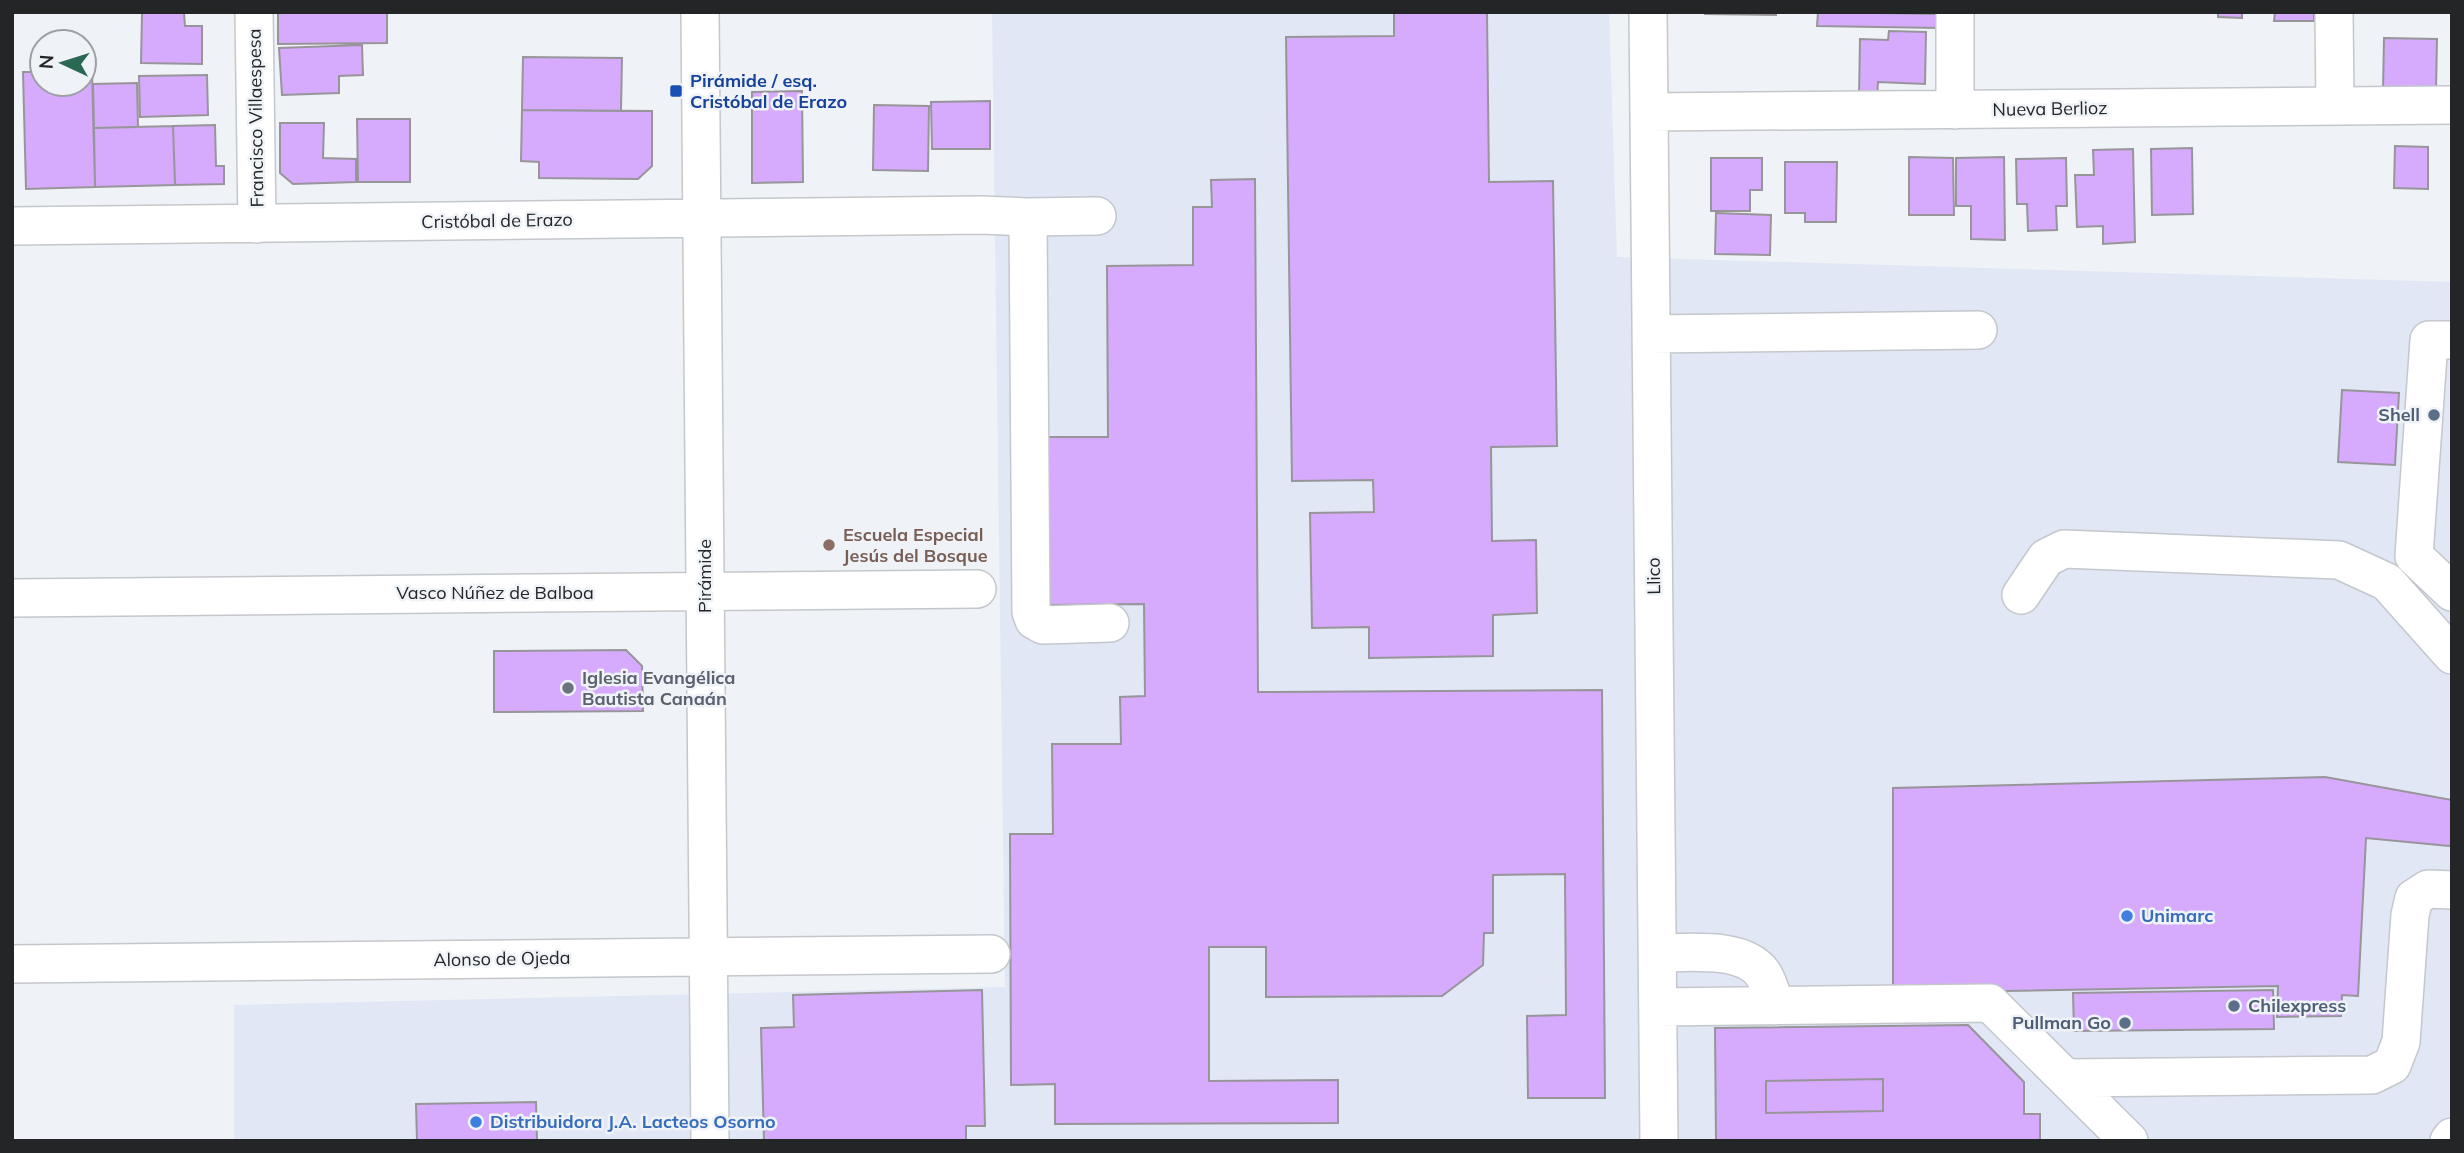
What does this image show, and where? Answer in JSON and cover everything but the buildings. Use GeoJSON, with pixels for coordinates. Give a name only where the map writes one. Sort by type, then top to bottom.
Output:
{"type":"FeatureCollection","features":[{"type":"Feature","properties":{"kind":"street","name":"Francisco Villaespesa"},"geometry":{"type":"LineString","coordinates":[[254,12],[257,223]]}},
{"type":"Feature","properties":{"kind":"street","name":"Pirámide"},"geometry":{"type":"LineString","coordinates":[[700,12],[710,1141]]}},
{"type":"Feature","properties":{"kind":"street","name":"Llico"},"geometry":{"type":"LineString","coordinates":[[1648,12],[1659,1141]]}},
{"type":"Feature","properties":{"kind":"street"},"geometry":{"type":"LineString","coordinates":[[1955,12],[1955,110]]}},
{"type":"Feature","properties":{"kind":"street"},"geometry":{"type":"LineString","coordinates":[[2334,12],[2335,106]]}},
{"type":"Feature","properties":{"kind":"street","name":"Nueva Berlioz"},"geometry":{"type":"LineString","coordinates":[[1649,112],[2452,105]]}},
{"type":"Feature","properties":{"kind":"street","name":"Cristóbal de Erazo"},"geometry":{"type":"LineString","coordinates":[[12,226],[1097,216]]}},
{"type":"Feature","properties":{"kind":"street"},"geometry":{"type":"LineString","coordinates":[[1028,217],[1031,612],[1034,620],[1043,625],[1110,623]]}},
{"type":"Feature","properties":{"kind":"street"},"geometry":{"type":"LineString","coordinates":[[1651,334],[1978,330]]}},
{"type":"Feature","properties":{"kind":"street"},"geometry":{"type":"LineString","coordinates":[[2452,340],[2429,340],[2437,444],[2414,556],[2452,592]]}},
{"type":"Feature","properties":{"kind":"street"},"geometry":{"type":"LineString","coordinates":[[2021,595],[2046,558],[2064,549],[2339,560],[2387,582],[2452,655]]}},
{"type":"Feature","properties":{"kind":"street","name":"Vasco Núñez de Balboa"},"geometry":{"type":"LineString","coordinates":[[12,598],[977,589]]}},
{"type":"Feature","properties":{"kind":"street"},"geometry":{"type":"LineString","coordinates":[[2067,1078],[2372,1075],[2392,1065],[2401,1042],[2410,915],[2414,898],[2428,889],[2452,890]]}},
{"type":"Feature","properties":{"kind":"street"},"geometry":{"type":"LineString","coordinates":[[1658,953],[1711,953],[1739,957],[1763,973],[1775,1006]]}},
{"type":"Feature","properties":{"kind":"street","name":"Alonso de Ojeda"},"geometry":{"type":"LineString","coordinates":[[12,964],[991,954]]}},
{"type":"Feature","properties":{"kind":"street"},"geometry":{"type":"LineString","coordinates":[[1659,1007],[1990,1003],[2129,1141]]}},
{"type":"Feature","properties":{"kind":"shaded area"},"geometry":{"type":"Polygon","coordinates":[[[992,12],[1609,12],[1617,257],[2452,282],[2452,1141],[234,1141],[234,1005],[1005,987],[992,12]]]}},
{"type":"Feature","properties":{"kind":"place","name":"Pirámide / esq. Cristóbal de Erazo"},"geometry":{"type":"Point","coordinates":[676,91]}},
{"type":"Feature","properties":{"kind":"place","name":"Shell"},"geometry":{"type":"Point","coordinates":[2434,415]}},
{"type":"Feature","properties":{"kind":"place","name":"Escuela Especial Jesús del Bosque"},"geometry":{"type":"Point","coordinates":[829,545]}},
{"type":"Feature","properties":{"kind":"place","name":"Iglesia Evangélica Bautista Canaán"},"geometry":{"type":"Point","coordinates":[568,688]}},
{"type":"Feature","properties":{"kind":"place","name":"Unimarc"},"geometry":{"type":"Point","coordinates":[2127,916]}},
{"type":"Feature","properties":{"kind":"place","name":"Chilexpress"},"geometry":{"type":"Point","coordinates":[2234,1006]}},
{"type":"Feature","properties":{"kind":"place","name":"Pullman Go"},"geometry":{"type":"Point","coordinates":[2125,1023]}},
{"type":"Feature","properties":{"kind":"place","name":"Distribuidora J.A. Lacteos Osorno"},"geometry":{"type":"Point","coordinates":[476,1122]}}]}
